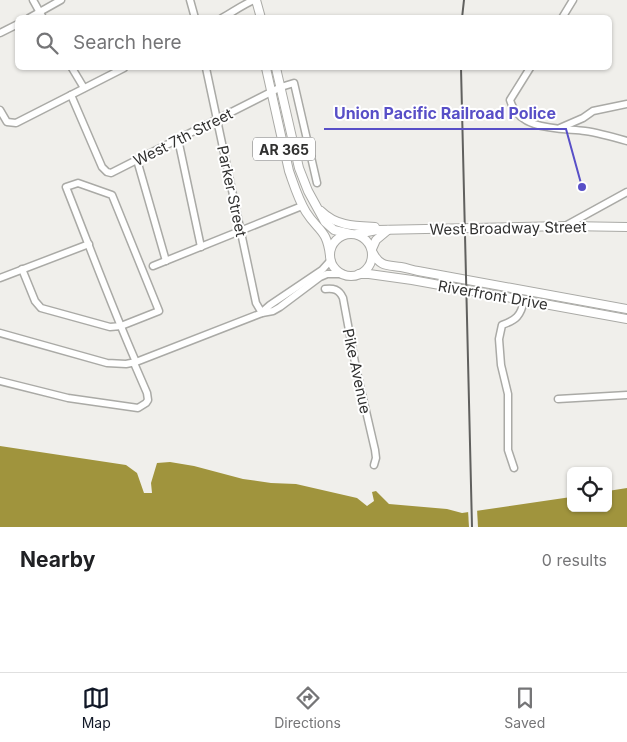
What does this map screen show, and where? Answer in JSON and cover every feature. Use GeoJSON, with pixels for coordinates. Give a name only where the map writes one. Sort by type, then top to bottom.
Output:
{"type":"FeatureCollection","features":[{"type":"Feature","properties":{"kind":"main road"},"geometry":{"type":"LineString","coordinates":[[255,0],[260,15]]}},
{"type":"Feature","properties":{"kind":"main road","name":"AR 365"},"geometry":{"type":"LineString","coordinates":[[266,70],[289,171],[302,206],[324,233],[335,268],[343,274]]}},
{"type":"Feature","properties":{"kind":"main road","name":"AR 365"},"geometry":{"type":"LineString","coordinates":[[277,70],[299,168],[315,203],[326,216],[340,223],[354,227],[377,227],[389,230]]}},
{"type":"Feature","properties":{"kind":"main road"},"geometry":{"type":"LineString","coordinates":[[315,203],[324,222],[339,231],[354,234],[365,239],[378,262],[384,266],[402,267],[418,272],[627,309]]}},
{"type":"Feature","properties":{"kind":"main road","name":"West Broadway Street"},"geometry":{"type":"LineString","coordinates":[[354,234],[377,230],[566,226],[627,227]]}},
{"type":"Feature","properties":{"kind":"main road"},"geometry":{"type":"LineString","coordinates":[[343,274],[348,276],[359,274],[368,268],[376,240],[389,230]]}},
{"type":"Feature","properties":{"kind":"main road"},"geometry":{"type":"LineString","coordinates":[[331,258],[333,243],[346,234],[354,234]]}},
{"type":"Feature","properties":{"kind":"main road","name":"Riverfront Drive"},"geometry":{"type":"LineString","coordinates":[[359,274],[412,280],[627,319]]}},
{"type":"Feature","properties":{"kind":"street"},"geometry":{"type":"LineString","coordinates":[[33,0],[41,15],[61,0]]}},
{"type":"Feature","properties":{"kind":"street"},"geometry":{"type":"LineString","coordinates":[[190,0],[194,15]]}},
{"type":"Feature","properties":{"kind":"street"},"geometry":{"type":"LineString","coordinates":[[228,15],[255,0]]}},
{"type":"Feature","properties":{"kind":"street"},"geometry":{"type":"LineString","coordinates":[[564,15],[573,0]]}},
{"type":"Feature","properties":{"kind":"street"},"geometry":{"type":"LineString","coordinates":[[0,33],[15,26]]}},
{"type":"Feature","properties":{"kind":"street"},"geometry":{"type":"LineString","coordinates":[[73,70],[84,88]]}},
{"type":"Feature","properties":{"kind":"street"},"geometry":{"type":"LineString","coordinates":[[0,110],[7,122],[16,123],[120,70]]}},
{"type":"Feature","properties":{"kind":"street","name":"Parker Street"},"geometry":{"type":"LineString","coordinates":[[206,70],[256,303],[262,313]]}},
{"type":"Feature","properties":{"kind":"street"},"geometry":{"type":"LineString","coordinates":[[529,70],[510,100],[513,109],[520,116],[534,124],[585,131],[627,141]]}},
{"type":"Feature","properties":{"kind":"street"},"geometry":{"type":"LineString","coordinates":[[281,87],[294,83],[317,183]]}},
{"type":"Feature","properties":{"kind":"street","name":"West 7th Street"},"geometry":{"type":"LineString","coordinates":[[71,95],[102,167],[107,172],[116,171],[281,87]]}},
{"type":"Feature","properties":{"kind":"street"},"geometry":{"type":"LineString","coordinates":[[559,128],[583,118],[593,111],[627,104]]}},
{"type":"Feature","properties":{"kind":"street"},"geometry":{"type":"LineString","coordinates":[[583,118],[585,131]]}},
{"type":"Feature","properties":{"kind":"street"},"geometry":{"type":"LineString","coordinates":[[178,139],[201,247]]}},
{"type":"Feature","properties":{"kind":"street"},"geometry":{"type":"LineString","coordinates":[[137,160],[166,261]]}},
{"type":"Feature","properties":{"kind":"street"},"geometry":{"type":"LineString","coordinates":[[0,380],[68,398],[138,408],[148,400],[147,393],[121,326],[88,244],[66,187],[78,183],[112,195],[159,311],[121,326],[110,327],[41,308],[35,301],[22,269]]}},
{"type":"Feature","properties":{"kind":"street"},"geometry":{"type":"LineString","coordinates":[[566,226],[627,192]]}},
{"type":"Feature","properties":{"kind":"street"},"geometry":{"type":"LineString","coordinates":[[153,266],[302,206]]}},
{"type":"Feature","properties":{"kind":"street"},"geometry":{"type":"LineString","coordinates":[[0,278],[88,244]]}},
{"type":"Feature","properties":{"kind":"street"},"geometry":{"type":"LineString","coordinates":[[262,313],[270,305],[322,270],[331,258]]}},
{"type":"Feature","properties":{"kind":"street"},"geometry":{"type":"LineString","coordinates":[[0,333],[107,363],[118,365],[135,363],[262,313],[273,311],[320,277],[328,274],[343,274]]}},
{"type":"Feature","properties":{"kind":"street","name":"Pike Avenue"},"geometry":{"type":"LineString","coordinates":[[325,288],[336,289],[343,298],[356,368],[375,450],[376,458],[374,465]]}},
{"type":"Feature","properties":{"kind":"street"},"geometry":{"type":"LineString","coordinates":[[514,468],[508,450],[508,394],[501,364],[499,339],[502,325],[517,319],[522,311],[524,300]]}},
{"type":"Feature","properties":{"kind":"street"},"geometry":{"type":"LineString","coordinates":[[558,399],[627,395]]}},
{"type":"Feature","properties":{"kind":"shaded area"},"geometry":{"type":"Polygon","coordinates":[[[0,446],[126,465],[137,473],[144,493],[152,493],[151,483],[157,463],[170,462],[194,466],[243,479],[296,484],[357,498],[367,506],[374,501],[372,492],[376,491],[389,504],[447,509],[462,513],[567,498],[567,512],[612,512],[612,490],[627,488],[627,527],[0,527],[0,446]]]}},
{"type":"Feature","properties":{"kind":"pier"},"geometry":{"type":"Polygon","coordinates":[[[477,509],[478,527],[469,527],[468,510],[477,509]]]}},
{"type":"Feature","properties":{"kind":"railway"},"geometry":{"type":"LineString","coordinates":[[462,15],[464,0]]}},
{"type":"Feature","properties":{"kind":"railway"},"geometry":{"type":"LineString","coordinates":[[461,70],[472,527]]}},
{"type":"Feature","properties":{"kind":"place","name":"Union Pacific Railroad Police"},"geometry":{"type":"Point","coordinates":[582,187]}}]}
